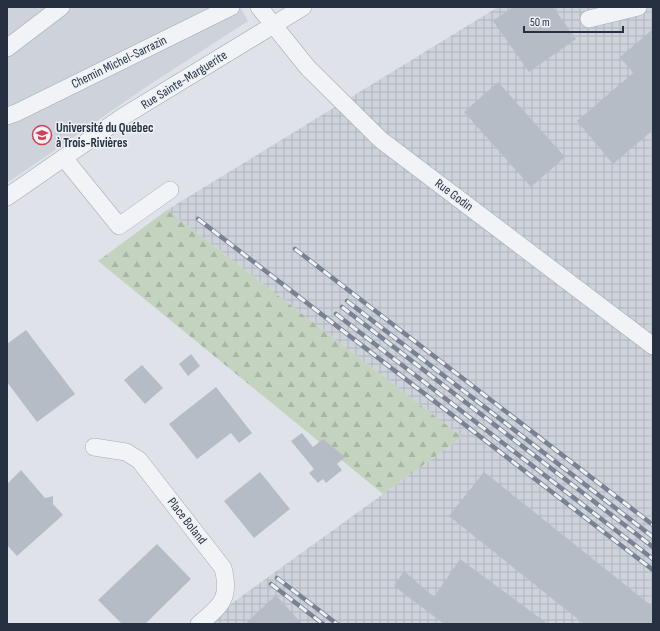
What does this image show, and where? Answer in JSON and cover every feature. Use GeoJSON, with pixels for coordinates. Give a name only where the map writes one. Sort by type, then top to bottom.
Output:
{"type":"FeatureCollection","features":[{"type":"Feature","properties":{"kind":"street"},"geometry":{"type":"LineString","coordinates":[[7,48],[61,7]]}},
{"type":"Feature","properties":{"kind":"street","name":"Chemin Michel-Sarrazin"},"geometry":{"type":"LineString","coordinates":[[7,116],[231,7]]}},
{"type":"Feature","properties":{"kind":"street"},"geometry":{"type":"LineString","coordinates":[[259,7],[273,25]]}},
{"type":"Feature","properties":{"kind":"street","name":"Rue Sainte-Marguerite"},"geometry":{"type":"LineString","coordinates":[[7,197],[124,116],[303,7]]}},
{"type":"Feature","properties":{"kind":"street"},"geometry":{"type":"LineString","coordinates":[[590,19],[638,7]]}},
{"type":"Feature","properties":{"kind":"street","name":"Rue Godin"},"geometry":{"type":"LineString","coordinates":[[273,25],[308,68],[381,140],[653,346]]}},
{"type":"Feature","properties":{"kind":"street"},"geometry":{"type":"LineString","coordinates":[[64,158],[119,226],[170,190]]}},
{"type":"Feature","properties":{"kind":"street","name":"Place Boland"},"geometry":{"type":"LineString","coordinates":[[94,447],[126,452],[139,460],[223,568],[226,579],[225,597],[218,608],[200,624]]}},
{"type":"Feature","properties":{"kind":"shaded area","name":"Université du Québec à Trois-Rivières"},"geometry":{"type":"Polygon","coordinates":[[[7,7],[240,7],[248,21],[146,87],[7,183],[7,7]]]}},
{"type":"Feature","properties":{"kind":"shaded area"},"geometry":{"type":"Polygon","coordinates":[[[498,7],[653,7],[653,624],[209,624],[224,609],[462,437],[167,210],[498,7]]]}},
{"type":"Feature","properties":{"kind":"green space"},"geometry":{"type":"Polygon","coordinates":[[[167,210],[462,437],[383,494],[98,261],[167,210]]]}},
{"type":"Feature","properties":{"kind":"building"},"geometry":{"type":"Polygon","coordinates":[[[513,7],[553,7],[576,39],[529,72],[493,21],[513,7]]]}},
{"type":"Feature","properties":{"kind":"building"},"geometry":{"type":"Polygon","coordinates":[[[653,29],[653,130],[613,164],[577,121],[633,73],[620,57],[653,29]]]}},
{"type":"Feature","properties":{"kind":"building"},"geometry":{"type":"Polygon","coordinates":[[[498,82],[565,157],[531,187],[464,112],[498,82]]]}},
{"type":"Feature","properties":{"kind":"building"},"geometry":{"type":"Polygon","coordinates":[[[26,330],[75,394],[37,422],[7,382],[7,344],[26,330]]]}},
{"type":"Feature","properties":{"kind":"building"},"geometry":{"type":"Polygon","coordinates":[[[191,354],[200,366],[188,376],[179,364],[191,354]]]}},
{"type":"Feature","properties":{"kind":"building"},"geometry":{"type":"Polygon","coordinates":[[[142,365],[163,388],[145,404],[124,380],[142,365]]]}},
{"type":"Feature","properties":{"kind":"building"},"geometry":{"type":"Polygon","coordinates":[[[216,387],[252,433],[239,443],[231,433],[197,459],[169,424],[216,387]]]}},
{"type":"Feature","properties":{"kind":"building"},"geometry":{"type":"Polygon","coordinates":[[[302,433],[313,447],[323,439],[345,457],[337,464],[342,470],[326,483],[323,479],[318,483],[309,473],[314,469],[291,441],[302,433]]]}},
{"type":"Feature","properties":{"kind":"building"},"geometry":{"type":"Polygon","coordinates":[[[21,470],[45,498],[53,496],[53,504],[63,515],[17,556],[7,545],[7,484],[21,470]]]}},
{"type":"Feature","properties":{"kind":"building"},"geometry":{"type":"Polygon","coordinates":[[[260,472],[290,509],[254,538],[224,501],[260,472]]]}},
{"type":"Feature","properties":{"kind":"building"},"geometry":{"type":"Polygon","coordinates":[[[484,472],[653,607],[653,624],[584,624],[449,516],[484,472]]]}},
{"type":"Feature","properties":{"kind":"building"},"geometry":{"type":"Polygon","coordinates":[[[157,544],[191,579],[145,624],[122,624],[98,600],[157,544]]]}},
{"type":"Feature","properties":{"kind":"building"},"geometry":{"type":"Polygon","coordinates":[[[460,559],[548,624],[444,624],[394,586],[404,571],[434,597],[460,559]]]}},
{"type":"Feature","properties":{"kind":"building"},"geometry":{"type":"Polygon","coordinates":[[[276,595],[302,624],[245,624],[276,595]]]}},
{"type":"Feature","properties":{"kind":"railway"},"geometry":{"type":"LineString","coordinates":[[198,219],[653,570]]}},
{"type":"Feature","properties":{"kind":"railway"},"geometry":{"type":"LineString","coordinates":[[295,249],[653,525]]}},
{"type":"Feature","properties":{"kind":"railway"},"geometry":{"type":"LineString","coordinates":[[347,301],[653,537]]}},
{"type":"Feature","properties":{"kind":"railway"},"geometry":{"type":"LineString","coordinates":[[342,307],[653,547]]}},
{"type":"Feature","properties":{"kind":"railway"},"geometry":{"type":"LineString","coordinates":[[336,314],[653,559]]}},
{"type":"Feature","properties":{"kind":"railway"},"geometry":{"type":"LineString","coordinates":[[277,578],[337,624]]}},
{"type":"Feature","properties":{"kind":"railway"},"geometry":{"type":"LineString","coordinates":[[271,584],[323,624]]}},
{"type":"Feature","properties":{"kind":"place","name":"Université du Québec à Trois-Rivières"},"geometry":{"type":"Point","coordinates":[42,135]}}]}
